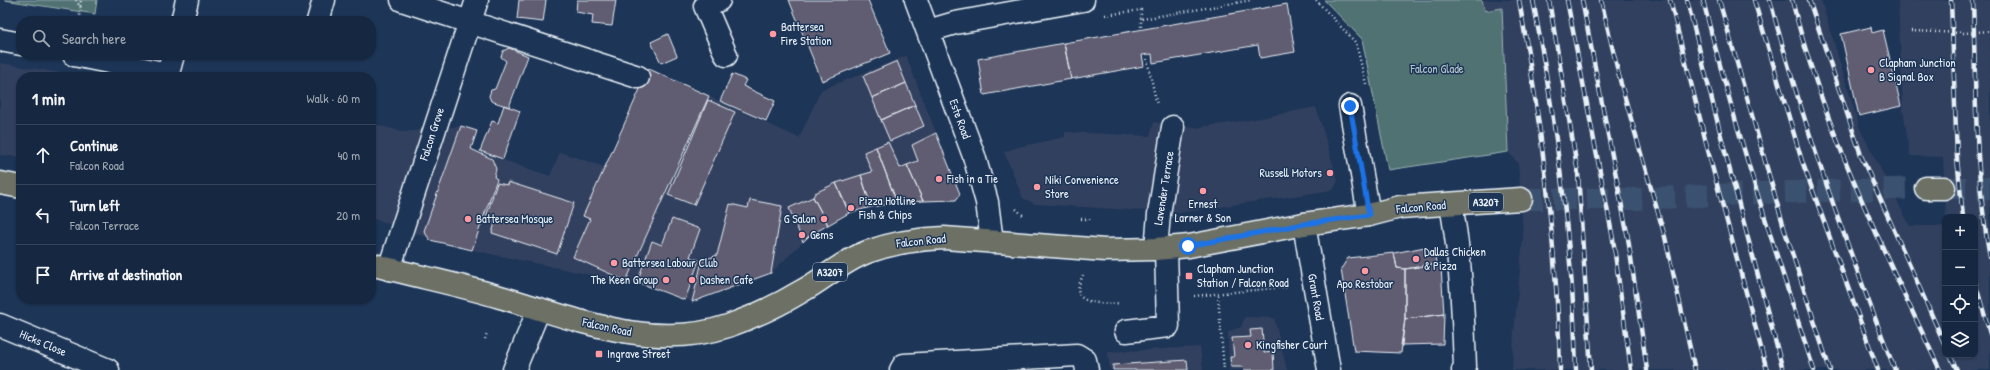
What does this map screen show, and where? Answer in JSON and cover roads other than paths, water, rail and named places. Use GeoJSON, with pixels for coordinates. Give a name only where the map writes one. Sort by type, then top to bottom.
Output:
{"type":"FeatureCollection","features":[{"type":"Feature","properties":{"kind":"main road"},"geometry":{"type":"LineString","coordinates":[[0,183],[16,186]]}},
{"type":"Feature","properties":{"kind":"main road","name":"Falcon Road"},"geometry":{"type":"LineString","coordinates":[[380,266],[499,296],[539,309],[620,331],[654,335],[677,335],[727,326],[753,316],[803,291],[837,268],[865,252],[888,245],[924,238],[944,238],[1105,250],[1161,249],[1188,246],[1304,224],[1369,215],[1400,208],[1521,199]]}},
{"type":"Feature","properties":{"kind":"street"},"geometry":{"type":"LineString","coordinates":[[183,16],[187,0]]}},
{"type":"Feature","properties":{"kind":"street"},"geometry":{"type":"LineString","coordinates":[[319,16],[324,0]]}},
{"type":"Feature","properties":{"kind":"street"},"geometry":{"type":"LineString","coordinates":[[402,0],[638,77]]}},
{"type":"Feature","properties":{"kind":"street","name":"Falcon Grove"},"geometry":{"type":"LineString","coordinates":[[380,266],[477,0]]}},
{"type":"Feature","properties":{"kind":"street"},"geometry":{"type":"LineString","coordinates":[[719,0],[705,6],[726,55]]}},
{"type":"Feature","properties":{"kind":"street","name":"Este Road"},"geometry":{"type":"LineString","coordinates":[[916,0],[974,156],[988,202],[992,242]]}},
{"type":"Feature","properties":{"kind":"street"},"geometry":{"type":"LineString","coordinates":[[928,31],[949,24],[1083,0]]}},
{"type":"Feature","properties":{"kind":"street"},"geometry":{"type":"LineString","coordinates":[[0,40],[16,43]]}},
{"type":"Feature","properties":{"kind":"street"},"geometry":{"type":"LineString","coordinates":[[108,60],[170,69]]}},
{"type":"Feature","properties":{"kind":"street"},"geometry":{"type":"LineString","coordinates":[[1350,106],[1369,215]]}},
{"type":"Feature","properties":{"kind":"street","name":"Lavender Terrace"},"geometry":{"type":"LineString","coordinates":[[1126,331],[1168,326],[1159,214],[1173,127]]}},
{"type":"Feature","properties":{"kind":"street"},"geometry":{"type":"LineString","coordinates":[[1451,205],[1458,241],[1464,343],[1463,370]]}},
{"type":"Feature","properties":{"kind":"street","name":"Grant Road"},"geometry":{"type":"LineString","coordinates":[[1304,224],[1329,370]]}},
{"type":"Feature","properties":{"kind":"street"},"geometry":{"type":"LineString","coordinates":[[514,370],[539,309]]}},
{"type":"Feature","properties":{"kind":"street","name":"Hicks Close"},"geometry":{"type":"LineString","coordinates":[[0,325],[108,370]]}},
{"type":"Feature","properties":{"kind":"street"},"geometry":{"type":"LineString","coordinates":[[900,370],[904,366],[1077,355],[1085,360],[1087,370]]}},
{"type":"Feature","properties":{"kind":"tunnel"},"geometry":{"type":"LineString","coordinates":[[1521,199],[1640,199],[1759,193],[1926,188]]}},
{"type":"Feature","properties":{"kind":"tunnel"},"geometry":{"type":"LineString","coordinates":[[1944,188],[1990,188]]}},
{"type":"Feature","properties":{"kind":"railway"},"geometry":{"type":"LineString","coordinates":[[1519,0],[1547,184],[1552,231],[1560,370]]}},
{"type":"Feature","properties":{"kind":"railway"},"geometry":{"type":"LineString","coordinates":[[1533,0],[1549,92],[1562,184],[1571,277],[1576,370]]}},
{"type":"Feature","properties":{"kind":"railway"},"geometry":{"type":"LineString","coordinates":[[1549,0],[1578,173],[1591,370]]}},
{"type":"Feature","properties":{"kind":"railway"},"geometry":{"type":"LineString","coordinates":[[1567,0],[1613,239],[1631,370]]}},
{"type":"Feature","properties":{"kind":"railway"},"geometry":{"type":"LineString","coordinates":[[1582,0],[1628,238],[1647,370]]}},
{"type":"Feature","properties":{"kind":"railway"},"geometry":{"type":"LineString","coordinates":[[1601,0],[1621,84],[1665,237],[1695,370]]}},
{"type":"Feature","properties":{"kind":"railway"},"geometry":{"type":"LineString","coordinates":[[1670,0],[1712,166],[1767,370]]}},
{"type":"Feature","properties":{"kind":"railway"},"geometry":{"type":"LineString","coordinates":[[1687,0],[1724,148],[1783,370]]}},
{"type":"Feature","properties":{"kind":"railway"},"geometry":{"type":"LineString","coordinates":[[1703,0],[1741,140],[1814,370]]}},
{"type":"Feature","properties":{"kind":"railway"},"geometry":{"type":"LineString","coordinates":[[1719,0],[1785,231],[1830,370]]}},
{"type":"Feature","properties":{"kind":"railway"},"geometry":{"type":"LineString","coordinates":[[1754,0],[1802,161],[1878,370]]}},
{"type":"Feature","properties":{"kind":"railway"},"geometry":{"type":"LineString","coordinates":[[1770,0],[1797,94],[1827,187],[1895,370]]}},
{"type":"Feature","properties":{"kind":"railway"},"geometry":{"type":"LineString","coordinates":[[1792,0],[1805,48],[1838,142],[1897,280],[1940,370]]}},
{"type":"Feature","properties":{"kind":"railway"},"geometry":{"type":"LineString","coordinates":[[1809,0],[1862,158],[1942,338]]}},
{"type":"Feature","properties":{"kind":"railway"},"geometry":{"type":"LineString","coordinates":[[1951,0],[1957,158],[1963,214]]}},
{"type":"Feature","properties":{"kind":"railway"},"geometry":{"type":"LineString","coordinates":[[1973,0],[1978,161],[1990,257]]}},
{"type":"Feature","properties":{"kind":"railway"},"geometry":{"type":"LineString","coordinates":[[1976,286],[1990,334]]}},
{"type":"Feature","properties":{"kind":"railway"},"geometry":{"type":"LineString","coordinates":[[1951,358],[1957,370]]}},
{"type":"Feature","properties":{"kind":"place","name":"Battersea Fire Station"},"geometry":{"type":"Point","coordinates":[773,34]}},
{"type":"Feature","properties":{"kind":"place","name":"Clapham Junction B Signal Box"},"geometry":{"type":"Point","coordinates":[1871,70]}},
{"type":"Feature","properties":{"kind":"place","name":"Russell Motors"},"geometry":{"type":"Point","coordinates":[1330,173]}},
{"type":"Feature","properties":{"kind":"place","name":"Fish in a Tie"},"geometry":{"type":"Point","coordinates":[939,179]}},
{"type":"Feature","properties":{"kind":"place","name":"Niki Convenience Store"},"geometry":{"type":"Point","coordinates":[1037,187]}},
{"type":"Feature","properties":{"kind":"place","name":"Ernest Larner & Son"},"geometry":{"type":"Point","coordinates":[1203,191]}},
{"type":"Feature","properties":{"kind":"place","name":"Pizza Hotline Fish & Chips"},"geometry":{"type":"Point","coordinates":[851,208]}},
{"type":"Feature","properties":{"kind":"place","name":"Battersea Mosque"},"geometry":{"type":"Point","coordinates":[468,219]}},
{"type":"Feature","properties":{"kind":"place","name":"G Salon"},"geometry":{"type":"Point","coordinates":[824,219]}},
{"type":"Feature","properties":{"kind":"place","name":"Gems"},"geometry":{"type":"Point","coordinates":[802,235]}},
{"type":"Feature","properties":{"kind":"place","name":"Dallas Chicken & Pizza"},"geometry":{"type":"Point","coordinates":[1416,259]}},
{"type":"Feature","properties":{"kind":"place","name":"Battersea Labour Club"},"geometry":{"type":"Point","coordinates":[614,263]}},
{"type":"Feature","properties":{"kind":"place","name":"Apo Restobar"},"geometry":{"type":"Point","coordinates":[1365,271]}},
{"type":"Feature","properties":{"kind":"place","name":"Clapham Junction Station / Falcon Road"},"geometry":{"type":"Point","coordinates":[1189,276]}},
{"type":"Feature","properties":{"kind":"place","name":"The Keen Group"},"geometry":{"type":"Point","coordinates":[666,280]}},
{"type":"Feature","properties":{"kind":"place","name":"Dashen Cafe"},"geometry":{"type":"Point","coordinates":[692,280]}},
{"type":"Feature","properties":{"kind":"place","name":"Kingfisher Court"},"geometry":{"type":"Point","coordinates":[1248,345]}},
{"type":"Feature","properties":{"kind":"place","name":"Ingrave Street"},"geometry":{"type":"Point","coordinates":[599,354]}},
{"type":"Feature","properties":{"kind":"park label","name":"Falcon Glade"},"geometry":{"type":"Point","coordinates":[1437,69]}}]}
